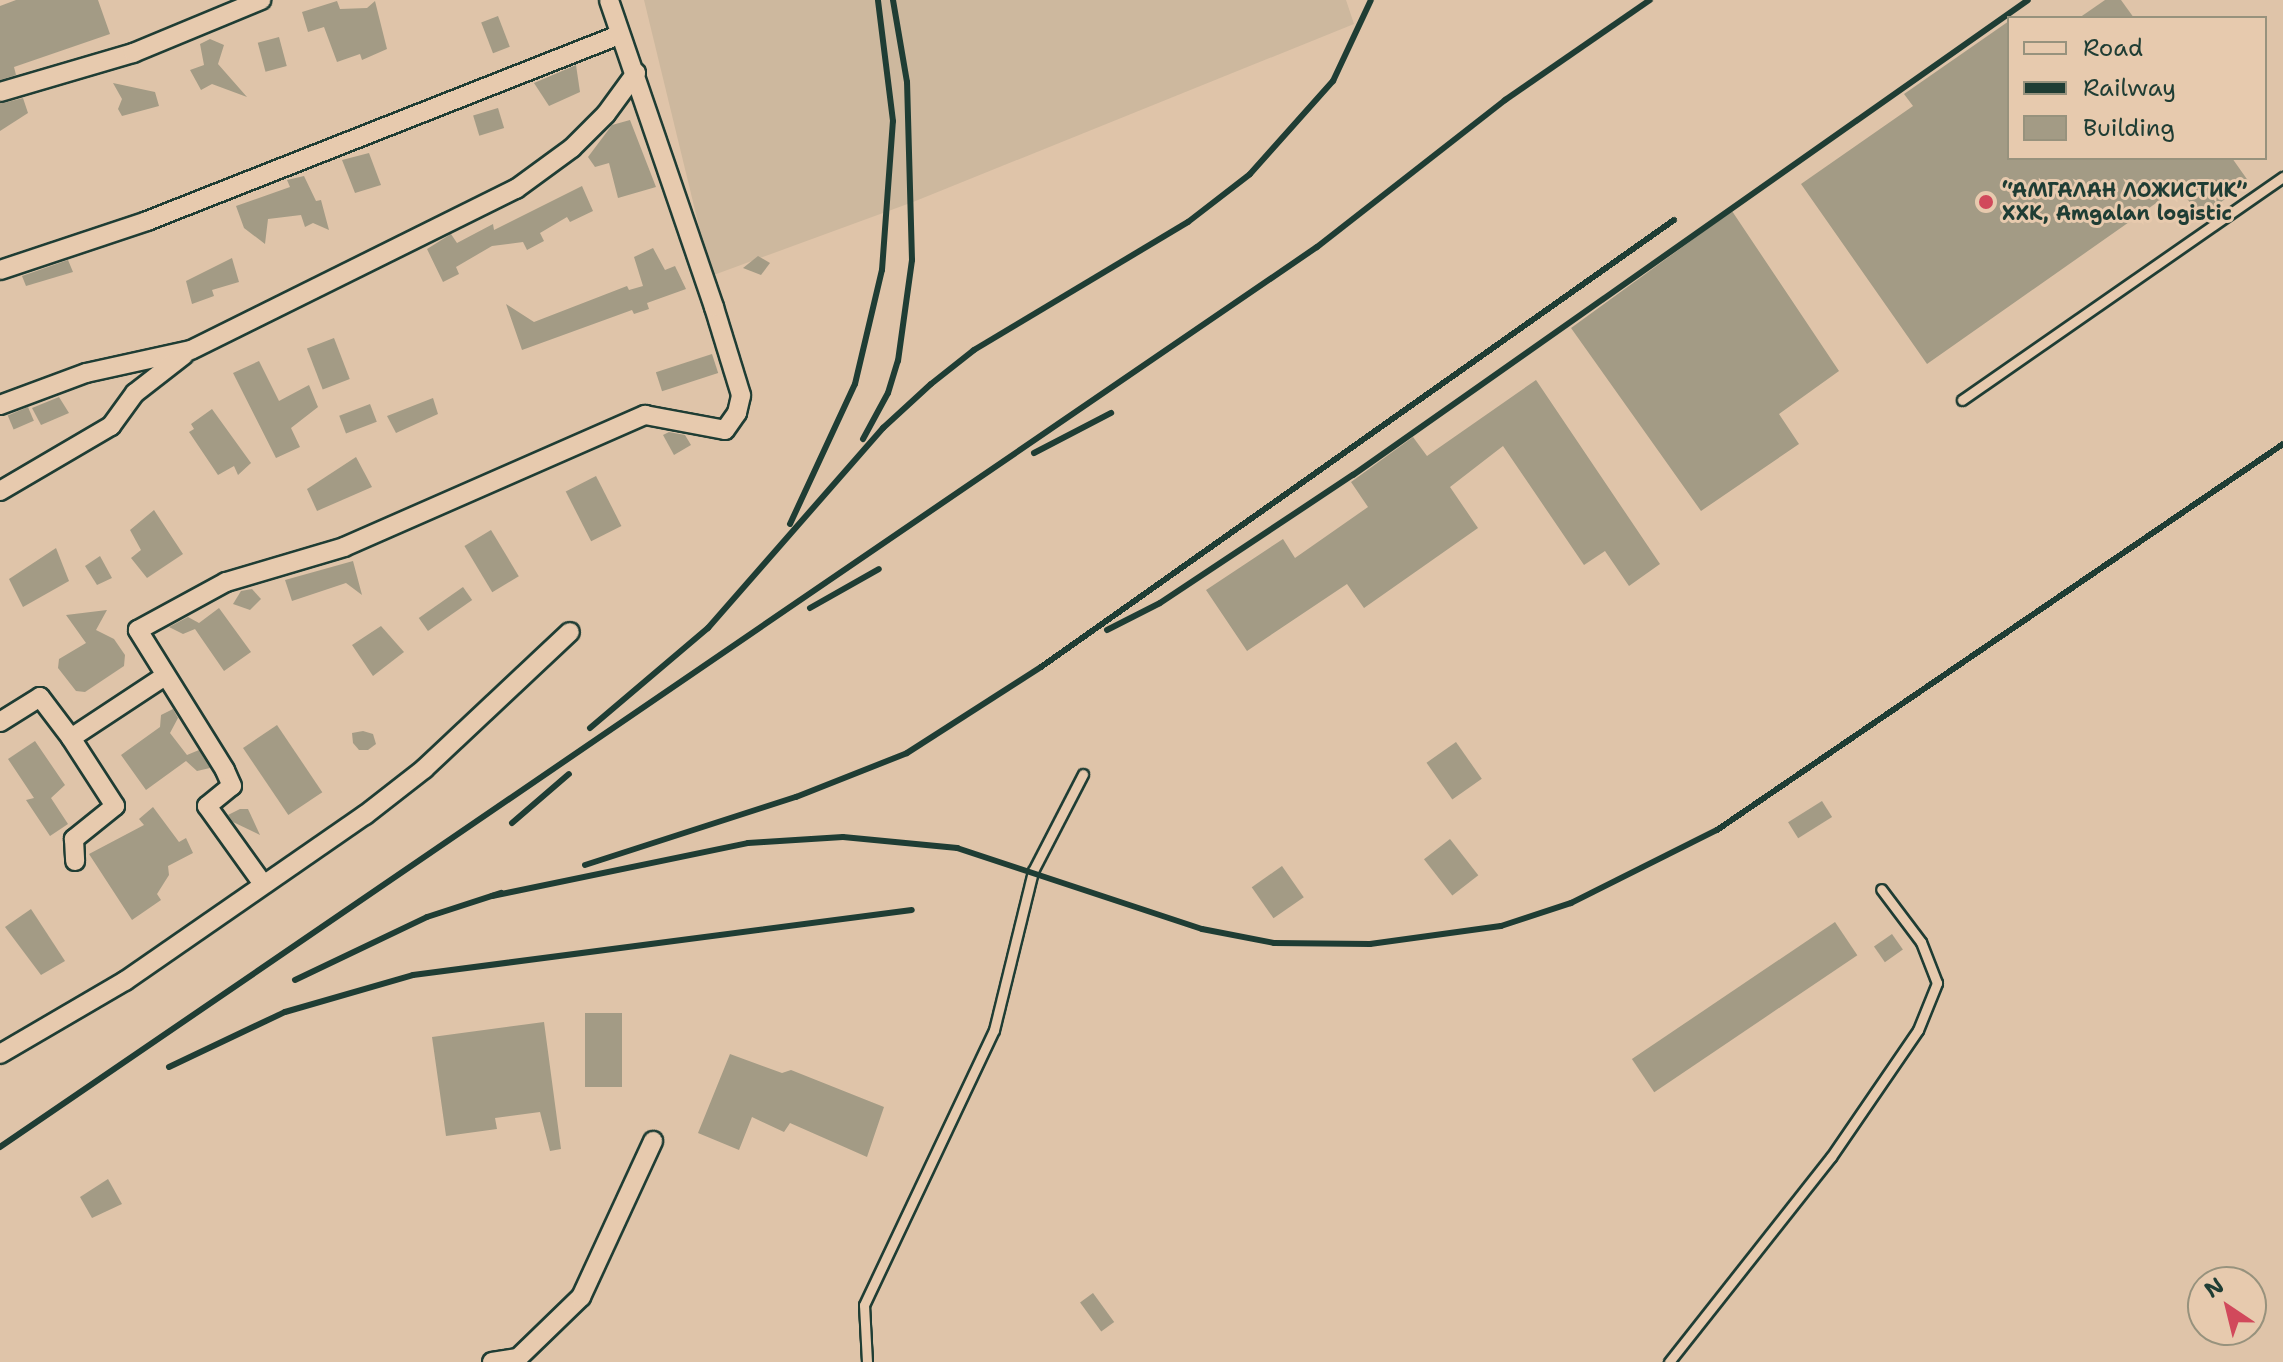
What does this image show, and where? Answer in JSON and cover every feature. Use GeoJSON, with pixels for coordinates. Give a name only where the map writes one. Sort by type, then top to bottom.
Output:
{"type":"FeatureCollection","features":[{"type":"Feature","properties":{"kind":"street"},"geometry":{"type":"LineString","coordinates":[[0,92],[133,53],[261,0]]}},
{"type":"Feature","properties":{"kind":"street"},"geometry":{"type":"LineString","coordinates":[[263,884],[207,806],[232,786],[138,630],[226,582],[344,547],[645,415],[725,430],[741,395],[636,73],[619,35],[609,0]]}},
{"type":"Feature","properties":{"kind":"street"},"geometry":{"type":"LineString","coordinates":[[0,270],[161,215],[619,35]]}},
{"type":"Feature","properties":{"kind":"street"},"geometry":{"type":"LineString","coordinates":[[0,491],[111,426],[135,393],[191,350],[516,189],[572,148],[606,114],[636,73]]}},
{"type":"Feature","properties":{"kind":"street"},"geometry":{"type":"LineString","coordinates":[[0,405],[86,373],[191,350]]}},
{"type":"Feature","properties":{"kind":"street"},"geometry":{"type":"LineString","coordinates":[[0,1054],[125,981],[424,769],[570,632]]}},
{"type":"Feature","properties":{"kind":"street"},"geometry":{"type":"LineString","coordinates":[[71,738],[165,676]]}},
{"type":"Feature","properties":{"kind":"street"},"geometry":{"type":"LineString","coordinates":[[0,722],[40,697],[115,806],[74,839],[75,861]]}},
{"type":"Feature","properties":{"kind":"street"},"geometry":{"type":"LineString","coordinates":[[492,1362],[518,1358],[581,1297],[653,1141]]}},
{"type":"Feature","properties":{"kind":"lane"},"geometry":{"type":"LineString","coordinates":[[1962,400],[2283,177]]}},
{"type":"Feature","properties":{"kind":"lane"},"geometry":{"type":"LineString","coordinates":[[867,1362],[864,1305],[994,1030],[1033,871],[1083,774]]}},
{"type":"Feature","properties":{"kind":"lane"},"geometry":{"type":"LineString","coordinates":[[1669,1362],[1831,1157],[1918,1030],[1937,983],[1921,942],[1881,889]]}},
{"type":"Feature","properties":{"kind":"shaded area"},"geometry":{"type":"Polygon","coordinates":[[[644,0],[1346,0],[1354,24],[913,202],[711,276],[644,0]]]}},
{"type":"Feature","properties":{"kind":"building"},"geometry":{"type":"Polygon","coordinates":[[[16,0],[98,0],[110,34],[14,67],[16,75],[0,80],[0,6],[16,0]]]}},
{"type":"Feature","properties":{"kind":"building"},"geometry":{"type":"Polygon","coordinates":[[[2105,0],[2121,0],[2133,16],[2082,16],[2105,0]]]}},
{"type":"Feature","properties":{"kind":"building"},"geometry":{"type":"Polygon","coordinates":[[[337,1],[340,9],[367,8],[375,1],[387,49],[362,60],[360,54],[337,62],[324,27],[308,32],[302,12],[337,1]]]}},
{"type":"Feature","properties":{"kind":"building"},"geometry":{"type":"Polygon","coordinates":[[[498,16],[510,47],[493,53],[481,22],[498,16]]]}},
{"type":"Feature","properties":{"kind":"building","name":"“АМГАЛАН ЛОЖИСТИК” ХХК, Amgalan logistic"},"geometry":{"type":"Polygon","coordinates":[[[2007,22],[2007,160],[2233,160],[2249,182],[2200,217],[2179,187],[1927,364],[1801,184],[1913,106],[1904,94],[2007,22]]]}},
{"type":"Feature","properties":{"kind":"building"},"geometry":{"type":"Polygon","coordinates":[[[279,37],[287,66],[266,72],[258,43],[279,37]]]}},
{"type":"Feature","properties":{"kind":"building"},"geometry":{"type":"Polygon","coordinates":[[[210,39],[224,45],[218,64],[247,97],[212,84],[201,90],[190,70],[204,65],[200,44],[210,39]]]}},
{"type":"Feature","properties":{"kind":"building"},"geometry":{"type":"Polygon","coordinates":[[[576,65],[580,92],[549,106],[534,83],[576,65]]]}},
{"type":"Feature","properties":{"kind":"building"},"geometry":{"type":"Polygon","coordinates":[[[113,83],[155,92],[159,106],[122,116],[118,109],[122,99],[113,83]]]}},
{"type":"Feature","properties":{"kind":"building"},"geometry":{"type":"Polygon","coordinates":[[[23,98],[28,113],[0,131],[0,104],[23,98]]]}},
{"type":"Feature","properties":{"kind":"building"},"geometry":{"type":"Polygon","coordinates":[[[498,108],[504,128],[479,136],[473,116],[498,108]]]}},
{"type":"Feature","properties":{"kind":"building"},"geometry":{"type":"Polygon","coordinates":[[[630,120],[656,187],[618,198],[609,163],[595,167],[588,157],[612,125],[630,120]]]}},
{"type":"Feature","properties":{"kind":"building"},"geometry":{"type":"Polygon","coordinates":[[[369,153],[381,185],[355,193],[342,160],[369,153]]]}},
{"type":"Feature","properties":{"kind":"building"},"geometry":{"type":"Polygon","coordinates":[[[304,176],[316,201],[321,200],[329,230],[313,223],[305,227],[301,215],[268,219],[265,244],[244,228],[236,206],[290,187],[287,180],[304,176]]]}},
{"type":"Feature","properties":{"kind":"building"},"geometry":{"type":"Polygon","coordinates":[[[582,186],[593,211],[570,222],[567,217],[540,233],[544,241],[527,250],[523,242],[492,246],[456,267],[459,274],[443,282],[427,249],[451,234],[457,243],[493,224],[494,230],[582,186]]]}},
{"type":"Feature","properties":{"kind":"building"},"geometry":{"type":"Polygon","coordinates":[[[1732,211],[1839,371],[1779,414],[1799,444],[1701,511],[1571,328],[1732,211]]]}},
{"type":"Feature","properties":{"kind":"building"},"geometry":{"type":"Polygon","coordinates":[[[653,248],[665,270],[675,266],[686,289],[647,303],[649,309],[634,314],[632,310],[522,350],[506,304],[534,322],[627,286],[629,290],[643,286],[634,257],[653,248]]]}},
{"type":"Feature","properties":{"kind":"building"},"geometry":{"type":"Polygon","coordinates":[[[758,256],[770,263],[761,275],[743,268],[758,256]]]}},
{"type":"Feature","properties":{"kind":"building"},"geometry":{"type":"Polygon","coordinates":[[[232,258],[239,282],[212,290],[214,296],[192,304],[186,281],[232,258]]]}},
{"type":"Feature","properties":{"kind":"building"},"geometry":{"type":"Polygon","coordinates":[[[68,260],[73,272],[26,286],[22,276],[68,260]]]}},
{"type":"Feature","properties":{"kind":"building"},"geometry":{"type":"Polygon","coordinates":[[[334,338],[350,379],[323,389],[307,348],[334,338]]]}},
{"type":"Feature","properties":{"kind":"building"},"geometry":{"type":"Polygon","coordinates":[[[712,354],[718,373],[662,391],[656,372],[712,354]]]}},
{"type":"Feature","properties":{"kind":"building"},"geometry":{"type":"Polygon","coordinates":[[[259,361],[279,401],[309,385],[318,407],[291,428],[300,447],[276,458],[233,373],[259,361]]]}},
{"type":"Feature","properties":{"kind":"building"},"geometry":{"type":"Polygon","coordinates":[[[1536,380],[1660,564],[1629,586],[1605,551],[1584,565],[1503,446],[1450,487],[1478,528],[1364,608],[1347,584],[1247,651],[1206,590],[1283,539],[1295,558],[1368,507],[1351,482],[1413,437],[1427,456],[1536,380]]]}},
{"type":"Feature","properties":{"kind":"building"},"geometry":{"type":"Polygon","coordinates":[[[59,397],[69,413],[41,425],[32,408],[59,397]]]}},
{"type":"Feature","properties":{"kind":"building"},"geometry":{"type":"Polygon","coordinates":[[[433,398],[438,414],[396,433],[387,416],[433,398]]]}},
{"type":"Feature","properties":{"kind":"building"},"geometry":{"type":"Polygon","coordinates":[[[370,404],[377,422],[346,434],[339,416],[370,404]]]}},
{"type":"Feature","properties":{"kind":"building"},"geometry":{"type":"Polygon","coordinates":[[[28,407],[34,421],[14,429],[8,416],[28,407]]]}},
{"type":"Feature","properties":{"kind":"building"},"geometry":{"type":"Polygon","coordinates":[[[212,409],[251,463],[238,475],[234,466],[218,475],[189,432],[194,429],[191,424],[212,409]]]}},
{"type":"Feature","properties":{"kind":"building"},"geometry":{"type":"Polygon","coordinates":[[[669,432],[685,435],[691,445],[674,455],[663,435],[669,432]]]}},
{"type":"Feature","properties":{"kind":"building"},"geometry":{"type":"Polygon","coordinates":[[[356,457],[372,487],[317,511],[307,489],[356,457]]]}},
{"type":"Feature","properties":{"kind":"building"},"geometry":{"type":"Polygon","coordinates":[[[596,476],[621,526],[591,541],[566,491],[596,476]]]}},
{"type":"Feature","properties":{"kind":"building"},"geometry":{"type":"Polygon","coordinates":[[[154,510],[183,554],[147,578],[131,558],[141,550],[130,530],[154,510]]]}},
{"type":"Feature","properties":{"kind":"building"},"geometry":{"type":"Polygon","coordinates":[[[491,530],[519,576],[492,592],[464,546],[491,530]]]}},
{"type":"Feature","properties":{"kind":"building"},"geometry":{"type":"Polygon","coordinates":[[[56,548],[69,581],[23,607],[9,579],[56,548]]]}},
{"type":"Feature","properties":{"kind":"building"},"geometry":{"type":"Polygon","coordinates":[[[100,556],[112,578],[97,585],[85,566],[100,556]]]}},
{"type":"Feature","properties":{"kind":"building"},"geometry":{"type":"Polygon","coordinates":[[[353,561],[362,595],[346,583],[292,601],[285,580],[353,561]]]}},
{"type":"Feature","properties":{"kind":"building"},"geometry":{"type":"Polygon","coordinates":[[[463,587],[472,600],[428,631],[419,618],[463,587]]]}},
{"type":"Feature","properties":{"kind":"building"},"geometry":{"type":"Polygon","coordinates":[[[252,589],[261,599],[250,610],[233,604],[241,591],[252,589]]]}},
{"type":"Feature","properties":{"kind":"building"},"geometry":{"type":"Polygon","coordinates":[[[219,608],[251,652],[224,671],[195,629],[183,634],[169,627],[188,617],[199,623],[219,608]]]}},
{"type":"Feature","properties":{"kind":"building"},"geometry":{"type":"Polygon","coordinates":[[[107,610],[96,630],[114,639],[125,655],[124,666],[85,692],[76,691],[58,668],[59,659],[86,643],[66,615],[107,610]]]}},
{"type":"Feature","properties":{"kind":"building"},"geometry":{"type":"Polygon","coordinates":[[[381,626],[404,652],[373,676],[352,645],[381,626]]]}},
{"type":"Feature","properties":{"kind":"building"},"geometry":{"type":"Polygon","coordinates":[[[173,709],[178,718],[170,733],[187,755],[199,750],[210,768],[197,771],[186,761],[146,790],[121,755],[160,727],[161,715],[173,709]]]}},
{"type":"Feature","properties":{"kind":"building"},"geometry":{"type":"Polygon","coordinates":[[[277,725],[322,792],[288,815],[243,748],[277,725]]]}},
{"type":"Feature","properties":{"kind":"building"},"geometry":{"type":"Polygon","coordinates":[[[363,731],[373,734],[376,744],[368,750],[359,750],[353,743],[352,733],[363,731]]]}},
{"type":"Feature","properties":{"kind":"building"},"geometry":{"type":"Polygon","coordinates":[[[35,741],[65,785],[51,798],[68,824],[50,836],[26,800],[34,798],[8,759],[35,741]]]}},
{"type":"Feature","properties":{"kind":"building"},"geometry":{"type":"Polygon","coordinates":[[[1456,742],[1482,779],[1452,800],[1427,763],[1456,742]]]}},
{"type":"Feature","properties":{"kind":"building"},"geometry":{"type":"Polygon","coordinates":[[[1822,801],[1832,817],[1798,838],[1788,822],[1822,801]]]}},
{"type":"Feature","properties":{"kind":"building"},"geometry":{"type":"Polygon","coordinates":[[[153,807],[179,842],[186,838],[193,853],[168,866],[169,875],[157,894],[161,900],[132,920],[89,854],[144,825],[139,819],[153,807]]]}},
{"type":"Feature","properties":{"kind":"building"},"geometry":{"type":"Polygon","coordinates":[[[248,809],[260,835],[233,822],[228,815],[248,809]]]}},
{"type":"Feature","properties":{"kind":"building"},"geometry":{"type":"Polygon","coordinates":[[[1450,839],[1478,875],[1452,896],[1424,859],[1450,839]]]}},
{"type":"Feature","properties":{"kind":"building"},"geometry":{"type":"Polygon","coordinates":[[[1282,866],[1304,897],[1273,918],[1252,887],[1282,866]]]}},
{"type":"Feature","properties":{"kind":"building"},"geometry":{"type":"Polygon","coordinates":[[[31,909],[65,961],[41,975],[5,927],[31,909]]]}},
{"type":"Feature","properties":{"kind":"building"},"geometry":{"type":"Polygon","coordinates":[[[1835,922],[1857,955],[1654,1092],[1632,1059],[1835,922]]]}},
{"type":"Feature","properties":{"kind":"building"},"geometry":{"type":"Polygon","coordinates":[[[1892,934],[1903,950],[1885,962],[1874,947],[1892,934]]]}},
{"type":"Feature","properties":{"kind":"building"},"geometry":{"type":"Polygon","coordinates":[[[585,1013],[622,1013],[622,1087],[585,1087],[585,1013]]]}},
{"type":"Feature","properties":{"kind":"building"},"geometry":{"type":"Polygon","coordinates":[[[544,1022],[561,1149],[550,1151],[540,1112],[495,1118],[497,1129],[446,1136],[432,1037],[544,1022]]]}},
{"type":"Feature","properties":{"kind":"building"},"geometry":{"type":"Polygon","coordinates":[[[730,1054],[782,1073],[791,1070],[884,1107],[867,1157],[790,1123],[784,1132],[752,1117],[739,1150],[698,1133],[730,1054]]]}},
{"type":"Feature","properties":{"kind":"building"},"geometry":{"type":"Polygon","coordinates":[[[108,1179],[122,1204],[92,1218],[80,1197],[108,1179]]]}},
{"type":"Feature","properties":{"kind":"building"},"geometry":{"type":"Polygon","coordinates":[[[1093,1293],[1114,1322],[1101,1332],[1080,1302],[1093,1293]]]}},
{"type":"Feature","properties":{"kind":"railway"},"geometry":{"type":"LineString","coordinates":[[790,524],[855,384],[882,270],[893,121],[878,0]]}},
{"type":"Feature","properties":{"kind":"railway"},"geometry":{"type":"LineString","coordinates":[[863,439],[888,393],[898,361],[912,260],[907,82],[893,0]]}},
{"type":"Feature","properties":{"kind":"railway"},"geometry":{"type":"LineString","coordinates":[[590,728],[708,628],[883,428],[931,384],[974,350],[1188,222],[1250,174],[1333,81],[1371,0]]}},
{"type":"Feature","properties":{"kind":"railway"},"geometry":{"type":"LineString","coordinates":[[0,1147],[1317,247],[1505,100],[1650,0]]}},
{"type":"Feature","properties":{"kind":"railway"},"geometry":{"type":"LineString","coordinates":[[1107,630],[1160,603],[1353,475],[2028,0]]}},
{"type":"Feature","properties":{"kind":"railway"},"geometry":{"type":"LineString","coordinates":[[585,865],[796,797],[907,753],[1041,667],[1674,220]]}},
{"type":"Feature","properties":{"kind":"railway"},"geometry":{"type":"LineString","coordinates":[[1034,453],[1111,413]]}},
{"type":"Feature","properties":{"kind":"railway"},"geometry":{"type":"LineString","coordinates":[[492,896],[748,843],[843,837],[957,848],[1202,929],[1274,943],[1370,944],[1501,926],[1571,903],[1717,830],[2283,444]]}},
{"type":"Feature","properties":{"kind":"railway"},"geometry":{"type":"LineString","coordinates":[[810,608],[879,569]]}},
{"type":"Feature","properties":{"kind":"railway"},"geometry":{"type":"LineString","coordinates":[[512,823],[569,774]]}},
{"type":"Feature","properties":{"kind":"railway"},"geometry":{"type":"LineString","coordinates":[[295,980],[427,917],[501,893]]}},
{"type":"Feature","properties":{"kind":"railway"},"geometry":{"type":"LineString","coordinates":[[169,1067],[285,1012],[413,975],[912,910]]}},
{"type":"Feature","properties":{"kind":"place","name":"“АМГАЛАН ЛОЖИСТИК” ХХК, Amgalan logistic"},"geometry":{"type":"Point","coordinates":[1986,202]}}]}
